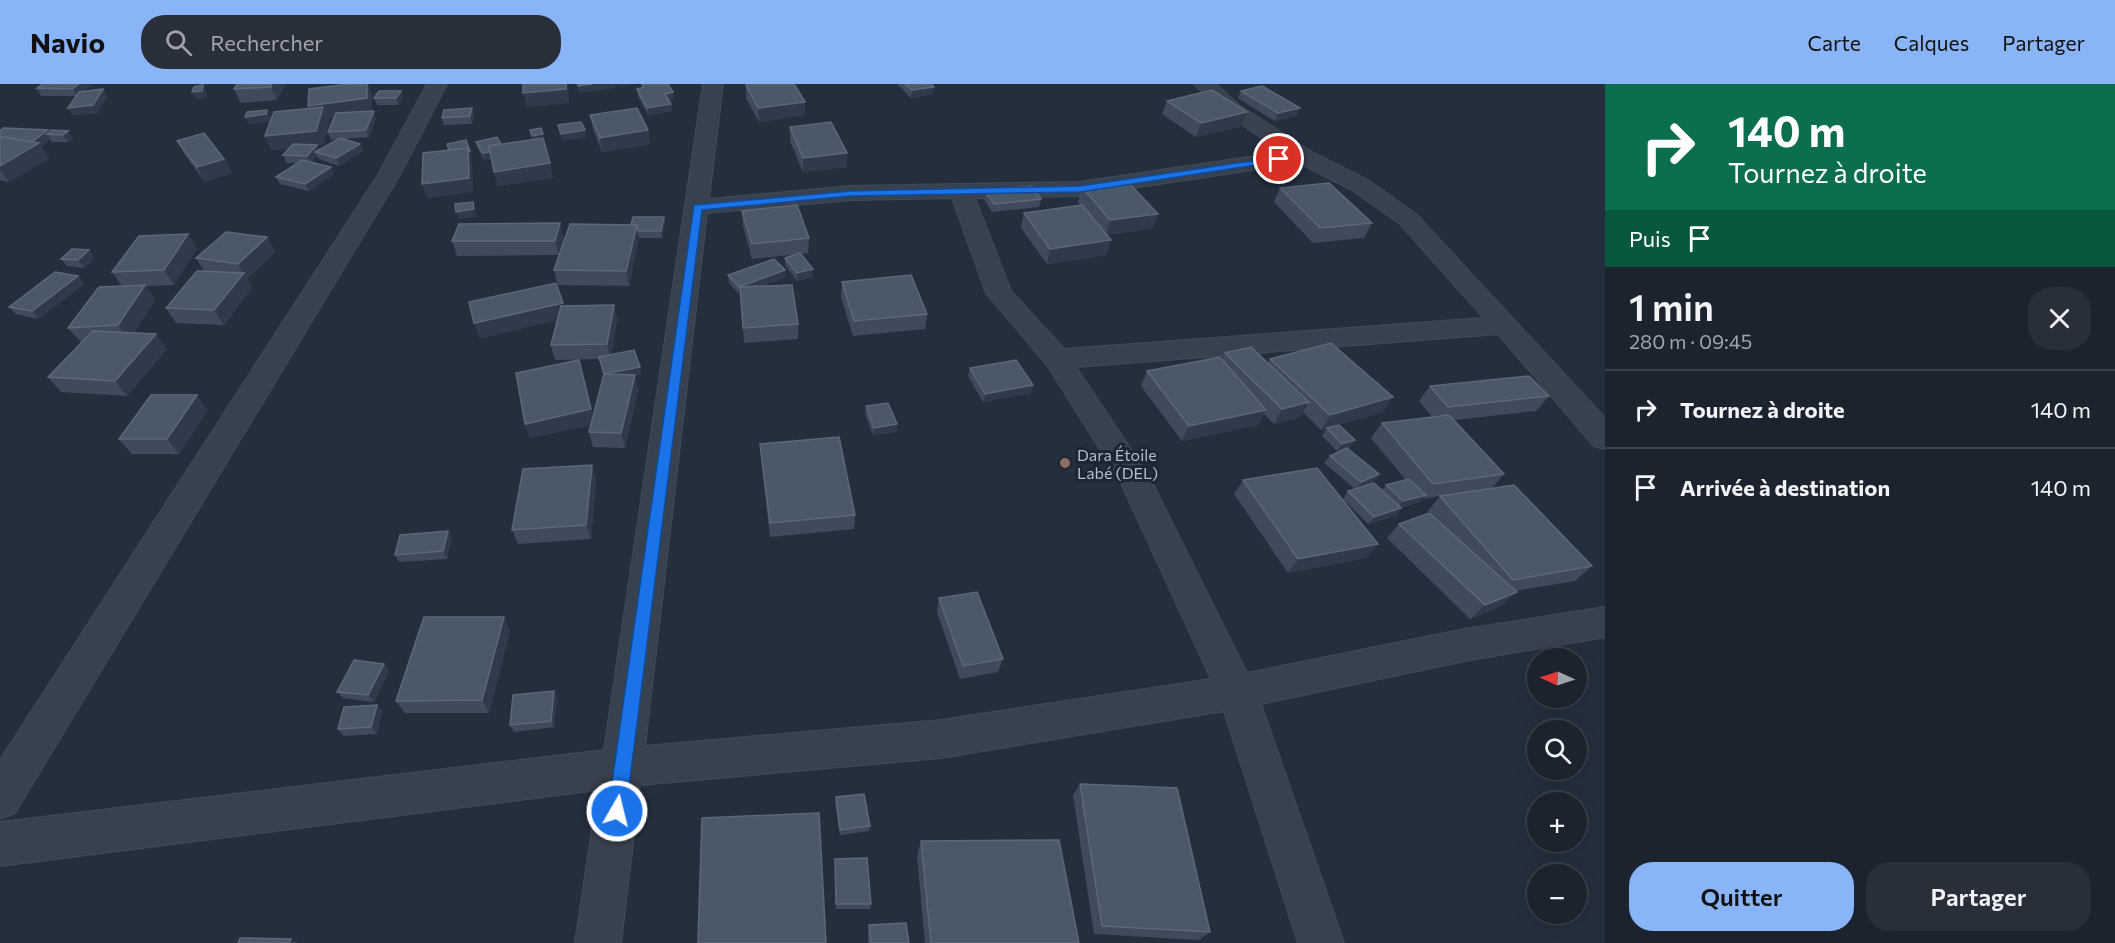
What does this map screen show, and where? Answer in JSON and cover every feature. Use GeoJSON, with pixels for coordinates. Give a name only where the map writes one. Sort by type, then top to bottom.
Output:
{"type":"FeatureCollection","features":[{"type":"Feature","properties":{"kind":"street"},"geometry":{"type":"LineString","coordinates":[[0,798],[388,175],[437,84]]}},
{"type":"Feature","properties":{"kind":"street"},"geometry":{"type":"LineString","coordinates":[[598,943],[624,767],[713,84]]}},
{"type":"Feature","properties":{"kind":"street"},"geometry":{"type":"LineString","coordinates":[[1204,84],[1232,109],[1302,156],[1360,186],[1408,219],[1435,246],[1605,438]]}},
{"type":"Feature","properties":{"kind":"street"},"geometry":{"type":"LineString","coordinates":[[697,207],[851,194],[1080,189],[1302,156]]}},
{"type":"Feature","properties":{"kind":"street"},"geometry":{"type":"LineString","coordinates":[[962,193],[999,293],[1057,358],[1134,478],[1237,692],[1321,943]]}},
{"type":"Feature","properties":{"kind":"street"},"geometry":{"type":"LineString","coordinates":[[1057,358],[1504,325]]}},
{"type":"Feature","properties":{"kind":"street"},"geometry":{"type":"LineString","coordinates":[[0,844],[624,767],[941,739],[1237,692],[1465,645],[1605,622]]}},
{"type":"Feature","properties":{"kind":"building"},"geometry":{"type":"Polygon","coordinates":[[[43,84],[79,84],[72,89],[37,88],[43,84]]]}},
{"type":"Feature","properties":{"kind":"building"},"geometry":{"type":"Polygon","coordinates":[[[237,84],[272,84],[271,87],[234,89],[237,84]]]}},
{"type":"Feature","properties":{"kind":"building"},"geometry":{"type":"Polygon","coordinates":[[[367,84],[367,98],[308,106],[309,89],[367,84]]]}},
{"type":"Feature","properties":{"kind":"building"},"geometry":{"type":"Polygon","coordinates":[[[523,84],[566,84],[566,89],[523,93],[523,84]]]}},
{"type":"Feature","properties":{"kind":"building"},"geometry":{"type":"Polygon","coordinates":[[[642,84],[668,84],[673,92],[665,94],[671,104],[647,108],[637,89],[644,87],[642,84]]]}},
{"type":"Feature","properties":{"kind":"building"},"geometry":{"type":"Polygon","coordinates":[[[794,84],[805,102],[758,108],[746,85],[794,84]]]}},
{"type":"Feature","properties":{"kind":"building"},"geometry":{"type":"Polygon","coordinates":[[[905,84],[931,84],[934,87],[912,90],[905,84]]]}},
{"type":"Feature","properties":{"kind":"building"},"geometry":{"type":"Polygon","coordinates":[[[203,85],[202,91],[192,92],[194,87],[203,85]]]}},
{"type":"Feature","properties":{"kind":"building"},"geometry":{"type":"Polygon","coordinates":[[[1262,86],[1300,108],[1278,113],[1241,91],[1262,86]]]}},
{"type":"Feature","properties":{"kind":"building"},"geometry":{"type":"Polygon","coordinates":[[[103,89],[93,105],[68,108],[79,92],[103,89]]]}},
{"type":"Feature","properties":{"kind":"building"},"geometry":{"type":"Polygon","coordinates":[[[1212,90],[1247,112],[1201,123],[1167,101],[1212,90]]]}},
{"type":"Feature","properties":{"kind":"building"},"geometry":{"type":"Polygon","coordinates":[[[379,91],[401,91],[396,98],[374,98],[379,91]]]}},
{"type":"Feature","properties":{"kind":"building"},"geometry":{"type":"Polygon","coordinates":[[[323,107],[316,131],[265,136],[274,112],[323,107]]]}},
{"type":"Feature","properties":{"kind":"building"},"geometry":{"type":"Polygon","coordinates":[[[472,108],[470,116],[442,118],[444,110],[472,108]]]}},
{"type":"Feature","properties":{"kind":"building"},"geometry":{"type":"Polygon","coordinates":[[[637,108],[648,130],[600,138],[590,115],[637,108]]]}},
{"type":"Feature","properties":{"kind":"building"},"geometry":{"type":"Polygon","coordinates":[[[267,110],[266,114],[245,117],[247,112],[267,110]]]}},
{"type":"Feature","properties":{"kind":"building"},"geometry":{"type":"Polygon","coordinates":[[[374,111],[366,130],[328,132],[336,113],[374,111]]]}},
{"type":"Feature","properties":{"kind":"building"},"geometry":{"type":"Polygon","coordinates":[[[581,122],[585,130],[561,134],[558,125],[581,122]]]}},
{"type":"Feature","properties":{"kind":"building"},"geometry":{"type":"Polygon","coordinates":[[[831,122],[847,153],[803,158],[790,127],[831,122]]]}},
{"type":"Feature","properties":{"kind":"building"},"geometry":{"type":"Polygon","coordinates":[[[3,128],[48,130],[32,142],[0,138],[0,131],[3,128]]]}},
{"type":"Feature","properties":{"kind":"building"},"geometry":{"type":"Polygon","coordinates":[[[541,128],[543,134],[532,136],[530,130],[541,128]]]}},
{"type":"Feature","properties":{"kind":"building"},"geometry":{"type":"Polygon","coordinates":[[[52,130],[68,131],[63,135],[47,134],[52,130]]]}},
{"type":"Feature","properties":{"kind":"building"},"geometry":{"type":"Polygon","coordinates":[[[204,133],[224,159],[197,167],[177,141],[204,133]]]}},
{"type":"Feature","properties":{"kind":"building"},"geometry":{"type":"Polygon","coordinates":[[[497,137],[501,144],[489,146],[490,152],[483,153],[476,142],[497,137]]]}},
{"type":"Feature","properties":{"kind":"building"},"geometry":{"type":"Polygon","coordinates":[[[0,138],[39,143],[0,166],[0,138]]]}},
{"type":"Feature","properties":{"kind":"building"},"geometry":{"type":"Polygon","coordinates":[[[340,138],[360,144],[336,158],[315,152],[340,138]]]}},
{"type":"Feature","properties":{"kind":"building"},"geometry":{"type":"Polygon","coordinates":[[[543,138],[550,163],[494,172],[489,146],[543,138]]]}},
{"type":"Feature","properties":{"kind":"building"},"geometry":{"type":"Polygon","coordinates":[[[466,140],[470,151],[468,148],[449,150],[447,144],[466,140]]]}},
{"type":"Feature","properties":{"kind":"building"},"geometry":{"type":"Polygon","coordinates":[[[293,144],[317,145],[307,156],[283,155],[293,144]]]}},
{"type":"Feature","properties":{"kind":"building"},"geometry":{"type":"Polygon","coordinates":[[[468,148],[469,178],[422,184],[423,153],[468,148]]]}},
{"type":"Feature","properties":{"kind":"building"},"geometry":{"type":"Polygon","coordinates":[[[302,160],[331,167],[305,184],[276,177],[302,160]]]}},
{"type":"Feature","properties":{"kind":"building"},"geometry":{"type":"Polygon","coordinates":[[[1127,181],[1158,214],[1110,220],[1082,187],[1127,181]]]}},
{"type":"Feature","properties":{"kind":"building"},"geometry":{"type":"Polygon","coordinates":[[[1329,183],[1372,223],[1320,228],[1280,188],[1329,183]]]}},
{"type":"Feature","properties":{"kind":"building"},"geometry":{"type":"Polygon","coordinates":[[[1032,186],[1041,199],[994,204],[985,191],[1032,186]]]}},
{"type":"Feature","properties":{"kind":"building"},"geometry":{"type":"Polygon","coordinates":[[[473,202],[474,209],[456,212],[455,204],[473,202]]]}},
{"type":"Feature","properties":{"kind":"building"},"geometry":{"type":"Polygon","coordinates":[[[797,205],[809,238],[752,244],[742,211],[797,205]]]}},
{"type":"Feature","properties":{"kind":"building"},"geometry":{"type":"Polygon","coordinates":[[[1082,205],[1111,240],[1050,249],[1024,213],[1082,205]]]}},
{"type":"Feature","properties":{"kind":"building"},"geometry":{"type":"Polygon","coordinates":[[[633,217],[664,217],[661,231],[638,231],[637,225],[631,225],[633,217]]]}},
{"type":"Feature","properties":{"kind":"building"},"geometry":{"type":"Polygon","coordinates":[[[560,223],[555,241],[452,241],[459,224],[560,223]]]}},
{"type":"Feature","properties":{"kind":"building"},"geometry":{"type":"Polygon","coordinates":[[[570,224],[637,225],[626,271],[554,270],[570,224]]]}},
{"type":"Feature","properties":{"kind":"building"},"geometry":{"type":"Polygon","coordinates":[[[226,232],[267,237],[238,264],[196,258],[226,232]]]}},
{"type":"Feature","properties":{"kind":"building"},"geometry":{"type":"Polygon","coordinates":[[[188,234],[164,270],[112,272],[139,236],[188,234]]]}},
{"type":"Feature","properties":{"kind":"building"},"geometry":{"type":"Polygon","coordinates":[[[72,249],[89,250],[78,260],[61,259],[72,249]]]}},
{"type":"Feature","properties":{"kind":"building"},"geometry":{"type":"Polygon","coordinates":[[[800,253],[813,269],[797,273],[785,258],[800,253]]]}},
{"type":"Feature","properties":{"kind":"building"},"geometry":{"type":"Polygon","coordinates":[[[774,259],[785,270],[739,287],[728,275],[774,259]]]}},
{"type":"Feature","properties":{"kind":"building"},"geometry":{"type":"Polygon","coordinates":[[[197,271],[244,273],[214,310],[166,308],[197,271]]]}},
{"type":"Feature","properties":{"kind":"building"},"geometry":{"type":"Polygon","coordinates":[[[55,272],[78,276],[32,311],[9,307],[55,272]]]}},
{"type":"Feature","properties":{"kind":"building"},"geometry":{"type":"Polygon","coordinates":[[[911,275],[927,314],[854,321],[842,282],[911,275]]]}},
{"type":"Feature","properties":{"kind":"building"},"geometry":{"type":"Polygon","coordinates":[[[556,283],[563,303],[474,323],[469,302],[556,283]]]}},
{"type":"Feature","properties":{"kind":"building"},"geometry":{"type":"Polygon","coordinates":[[[145,285],[118,325],[68,328],[99,287],[145,285]]]}},
{"type":"Feature","properties":{"kind":"building"},"geometry":{"type":"Polygon","coordinates":[[[792,285],[798,324],[743,328],[740,287],[792,285]]]}},
{"type":"Feature","properties":{"kind":"building"},"geometry":{"type":"Polygon","coordinates":[[[614,305],[607,344],[551,345],[561,306],[614,305]]]}},
{"type":"Feature","properties":{"kind":"building"},"geometry":{"type":"Polygon","coordinates":[[[93,331],[156,334],[115,381],[48,377],[93,331]]]}},
{"type":"Feature","properties":{"kind":"building"},"geometry":{"type":"Polygon","coordinates":[[[1331,343],[1393,397],[1330,415],[1270,359],[1331,343]]]}},
{"type":"Feature","properties":{"kind":"building"},"geometry":{"type":"Polygon","coordinates":[[[1251,347],[1309,402],[1282,409],[1225,353],[1251,347]]]}},
{"type":"Feature","properties":{"kind":"building"},"geometry":{"type":"Polygon","coordinates":[[[634,350],[640,367],[604,374],[599,357],[634,350]]]}},
{"type":"Feature","properties":{"kind":"building"},"geometry":{"type":"Polygon","coordinates":[[[1220,357],[1266,410],[1189,426],[1147,371],[1220,357]]]}},
{"type":"Feature","properties":{"kind":"building"},"geometry":{"type":"Polygon","coordinates":[[[579,360],[591,409],[525,424],[516,373],[579,360]]]}},
{"type":"Feature","properties":{"kind":"building"},"geometry":{"type":"Polygon","coordinates":[[[1016,360],[1033,385],[985,394],[970,368],[1016,360]]]}},
{"type":"Feature","properties":{"kind":"building"},"geometry":{"type":"Polygon","coordinates":[[[604,374],[635,375],[621,433],[589,432],[604,374]]]}},
{"type":"Feature","properties":{"kind":"building"},"geometry":{"type":"Polygon","coordinates":[[[1529,376],[1549,396],[1448,407],[1430,386],[1529,376]]]}},
{"type":"Feature","properties":{"kind":"building"},"geometry":{"type":"Polygon","coordinates":[[[151,395],[197,395],[167,439],[119,439],[151,395]]]}},
{"type":"Feature","properties":{"kind":"building"},"geometry":{"type":"Polygon","coordinates":[[[888,403],[897,424],[874,428],[866,406],[888,403]]]}},
{"type":"Feature","properties":{"kind":"building"},"geometry":{"type":"Polygon","coordinates":[[[1449,415],[1504,474],[1433,484],[1382,423],[1449,415]]]}},
{"type":"Feature","properties":{"kind":"building"},"geometry":{"type":"Polygon","coordinates":[[[1339,425],[1355,440],[1342,444],[1327,428],[1339,425]]]}},
{"type":"Feature","properties":{"kind":"building"},"geometry":{"type":"Polygon","coordinates":[[[839,437],[855,515],[770,523],[760,444],[839,437]]]}},
{"type":"Feature","properties":{"kind":"building"},"geometry":{"type":"Polygon","coordinates":[[[1347,448],[1379,474],[1361,482],[1330,456],[1347,448]]]}},
{"type":"Feature","properties":{"kind":"building"},"geometry":{"type":"Polygon","coordinates":[[[592,465],[586,525],[512,530],[523,469],[592,465]]]}},
{"type":"Feature","properties":{"kind":"building"},"geometry":{"type":"Polygon","coordinates":[[[1317,468],[1378,544],[1298,559],[1243,480],[1317,468]]]}},
{"type":"Feature","properties":{"kind":"building"},"geometry":{"type":"Polygon","coordinates":[[[1409,479],[1426,495],[1403,501],[1386,485],[1409,479]]]}},
{"type":"Feature","properties":{"kind":"building"},"geometry":{"type":"Polygon","coordinates":[[[1374,483],[1401,508],[1374,517],[1348,491],[1374,483]]]}},
{"type":"Feature","properties":{"kind":"building"},"geometry":{"type":"Polygon","coordinates":[[[1514,485],[1592,566],[1513,580],[1440,496],[1514,485]]]}},
{"type":"Feature","properties":{"kind":"building"},"geometry":{"type":"Polygon","coordinates":[[[1429,513],[1517,592],[1485,605],[1399,524],[1429,513]]]}},
{"type":"Feature","properties":{"kind":"building"},"geometry":{"type":"Polygon","coordinates":[[[448,531],[443,551],[395,555],[400,535],[448,531]]]}},
{"type":"Feature","properties":{"kind":"building"},"geometry":{"type":"Polygon","coordinates":[[[977,592],[1003,659],[963,666],[939,598],[977,592]]]}},
{"type":"Feature","properties":{"kind":"building"},"geometry":{"type":"Polygon","coordinates":[[[424,617],[504,617],[482,700],[396,701],[424,617]]]}},
{"type":"Feature","properties":{"kind":"building"},"geometry":{"type":"Polygon","coordinates":[[[354,660],[384,664],[368,695],[337,692],[354,660]]]}},
{"type":"Feature","properties":{"kind":"building"},"geometry":{"type":"Polygon","coordinates":[[[554,691],[551,721],[510,725],[513,695],[554,691]]]}},
{"type":"Feature","properties":{"kind":"building"},"geometry":{"type":"Polygon","coordinates":[[[377,705],[371,727],[338,729],[344,707],[377,705]]]}},
{"type":"Feature","properties":{"kind":"building"},"geometry":{"type":"Polygon","coordinates":[[[1080,784],[1177,788],[1210,932],[1102,926],[1080,784]]]}},
{"type":"Feature","properties":{"kind":"building"},"geometry":{"type":"Polygon","coordinates":[[[864,794],[870,826],[840,830],[836,797],[864,794]]]}},
{"type":"Feature","properties":{"kind":"building"},"geometry":{"type":"Polygon","coordinates":[[[819,813],[826,943],[698,943],[702,818],[819,813]]]}},
{"type":"Feature","properties":{"kind":"building"},"geometry":{"type":"Polygon","coordinates":[[[1059,840],[1079,943],[931,943],[921,841],[1059,840]]]}},
{"type":"Feature","properties":{"kind":"building"},"geometry":{"type":"Polygon","coordinates":[[[867,858],[871,904],[836,904],[835,859],[867,858]]]}},
{"type":"Feature","properties":{"kind":"building"},"geometry":{"type":"Polygon","coordinates":[[[906,923],[909,943],[871,943],[869,925],[906,923]]]}},
{"type":"Feature","properties":{"kind":"building"},"geometry":{"type":"Polygon","coordinates":[[[240,938],[291,939],[289,943],[238,943],[240,938]]]}},
{"type":"Feature","properties":{"kind":"place","name":"Dara Étoile Labé (DEL)"},"geometry":{"type":"Point","coordinates":[1065,463]}},
{"type":"Feature","properties":{"kind":"route"},"geometry":{"type":"LineString","coordinates":[[617,811],[697,207],[911,191],[962,193],[1080,189],[1279,159]]}}]}
